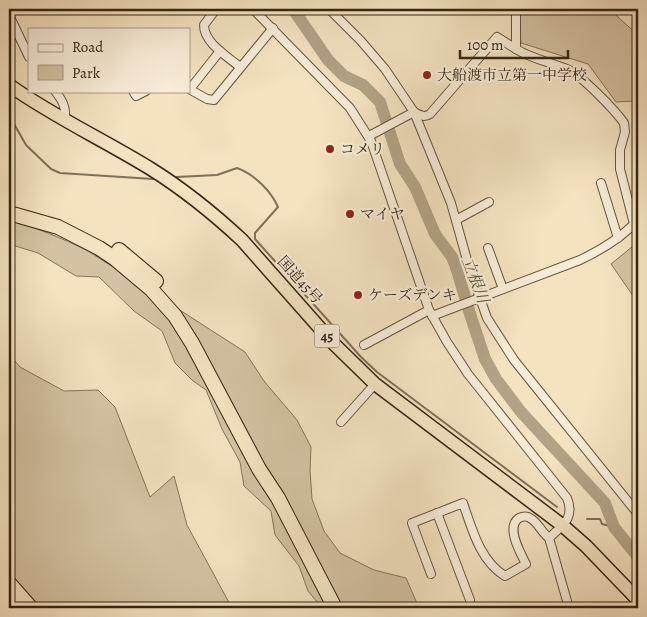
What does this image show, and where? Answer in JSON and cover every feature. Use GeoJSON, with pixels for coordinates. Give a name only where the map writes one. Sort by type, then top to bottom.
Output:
{"type":"FeatureCollection","features":[{"type":"Feature","properties":{"kind":"highway","name":"国道45号"},"geometry":{"type":"LineString","coordinates":[[9,85],[64,120],[151,169],[183,190],[226,225],[242,240],[333,342],[375,384],[562,526],[586,546],[638,600]]}},
{"type":"Feature","properties":{"kind":"highway"},"geometry":{"type":"LineString","coordinates":[[9,204],[61,220],[104,241],[120,251],[158,283],[194,330],[266,464],[278,498]]}},
{"type":"Feature","properties":{"kind":"highway"},"geometry":{"type":"LineString","coordinates":[[9,213],[58,228],[83,239],[114,258],[152,290],[175,316],[192,343],[259,469],[278,498],[335,608]]}},
{"type":"Feature","properties":{"kind":"highway"},"geometry":{"type":"LineString","coordinates":[[9,582],[23,607]]}},
{"type":"Feature","properties":{"kind":"highway"},"geometry":{"type":"LineString","coordinates":[[9,600],[23,607]]}},
{"type":"Feature","properties":{"kind":"street"},"geometry":{"type":"LineString","coordinates":[[216,9],[204,25],[204,30],[207,37],[220,51],[240,67]]}},
{"type":"Feature","properties":{"kind":"street"},"geometry":{"type":"LineString","coordinates":[[253,9],[350,108],[369,136],[431,313],[446,342],[468,374],[567,498],[570,514],[562,526],[549,538]]}},
{"type":"Feature","properties":{"kind":"street"},"geometry":{"type":"LineString","coordinates":[[329,9],[361,41],[385,69],[412,114],[451,202],[477,298],[487,318],[514,360],[638,514]]}},
{"type":"Feature","properties":{"kind":"street"},"geometry":{"type":"LineString","coordinates":[[516,9],[516,49]]}},
{"type":"Feature","properties":{"kind":"street"},"geometry":{"type":"LineString","coordinates":[[9,15],[28,54]]}},
{"type":"Feature","properties":{"kind":"street"},"geometry":{"type":"LineString","coordinates":[[190,90],[207,99],[214,100],[273,28]]}},
{"type":"Feature","properties":{"kind":"street"},"geometry":{"type":"LineString","coordinates":[[364,345],[431,313],[440,313],[580,260],[618,238],[636,221],[620,169],[620,150],[625,132],[624,123],[577,75],[567,69],[535,59],[497,37],[430,114],[423,116],[412,114],[369,136]]}},
{"type":"Feature","properties":{"kind":"street"},"geometry":{"type":"LineString","coordinates":[[190,88],[220,51]]}},
{"type":"Feature","properties":{"kind":"street"},"geometry":{"type":"LineString","coordinates":[[56,92],[66,110],[64,120]]}},
{"type":"Feature","properties":{"kind":"street"},"geometry":{"type":"LineString","coordinates":[[134,92],[136,96],[144,92]]}},
{"type":"Feature","properties":{"kind":"street"},"geometry":{"type":"LineString","coordinates":[[601,183],[618,238]]}},
{"type":"Feature","properties":{"kind":"street"},"geometry":{"type":"LineString","coordinates":[[456,220],[489,202]]}},
{"type":"Feature","properties":{"kind":"street"},"geometry":{"type":"LineString","coordinates":[[488,248],[503,288]]}},
{"type":"Feature","properties":{"kind":"street"},"geometry":{"type":"LineString","coordinates":[[342,422],[375,384]]}},
{"type":"Feature","properties":{"kind":"street"},"geometry":{"type":"LineString","coordinates":[[431,574],[412,523],[463,503],[480,547],[490,563],[506,576],[526,564],[514,537],[516,521],[520,517],[525,516],[531,518],[549,538],[569,608]]}},
{"type":"Feature","properties":{"kind":"street"},"geometry":{"type":"LineString","coordinates":[[437,513],[470,600]]}},
{"type":"Feature","properties":{"kind":"green space"},"geometry":{"type":"Polygon","coordinates":[[[517,9],[609,9],[638,35],[638,101],[616,102],[588,64],[521,43],[517,9]]]}},
{"type":"Feature","properties":{"kind":"green space"},"geometry":{"type":"Polygon","coordinates":[[[9,200],[12,201],[9,220],[9,200]]]}},
{"type":"Feature","properties":{"kind":"green space"},"geometry":{"type":"Polygon","coordinates":[[[9,220],[30,226],[88,251],[245,352],[264,381],[297,420],[311,447],[312,499],[324,531],[340,553],[374,570],[406,578],[419,608],[322,608],[308,591],[299,566],[275,535],[271,511],[244,486],[240,462],[222,429],[206,390],[192,380],[175,363],[162,331],[134,311],[99,277],[76,276],[38,253],[9,244],[9,220]]]}},
{"type":"Feature","properties":{"kind":"green space"},"geometry":{"type":"Polygon","coordinates":[[[638,242],[638,303],[611,264],[638,242]]]}},
{"type":"Feature","properties":{"kind":"green space"},"geometry":{"type":"Polygon","coordinates":[[[9,354],[20,367],[64,391],[98,390],[115,407],[150,497],[174,476],[187,525],[232,608],[9,608],[9,354]]]}},
{"type":"Feature","properties":{"kind":"waterway","name":"立根川"},"geometry":{"type":"LineString","coordinates":[[293,9],[328,60],[344,76],[363,85],[380,102],[400,164],[415,187],[435,234],[452,257],[485,359],[496,379],[521,412],[605,503],[614,527],[638,557]]}},
{"type":"Feature","properties":{"kind":"waterway"},"geometry":{"type":"LineString","coordinates":[[9,115],[26,145],[51,169],[60,173],[153,179]]}},
{"type":"Feature","properties":{"kind":"waterway"},"geometry":{"type":"LineString","coordinates":[[176,177],[217,175],[237,168],[256,179],[271,195],[278,207],[255,233],[255,239],[361,357],[377,372],[557,507]]}},
{"type":"Feature","properties":{"kind":"waterway"},"geometry":{"type":"LineString","coordinates":[[587,519],[600,519],[602,524],[614,527]]}},
{"type":"Feature","properties":{"kind":"place","name":"大船渡市立第一中学校"},"geometry":{"type":"Point","coordinates":[427,75]}},
{"type":"Feature","properties":{"kind":"place","name":"コメリ"},"geometry":{"type":"Point","coordinates":[330,149]}},
{"type":"Feature","properties":{"kind":"place","name":"マイヤ"},"geometry":{"type":"Point","coordinates":[350,214]}},
{"type":"Feature","properties":{"kind":"place","name":"ケーズデンキ"},"geometry":{"type":"Point","coordinates":[358,295]}}]}
